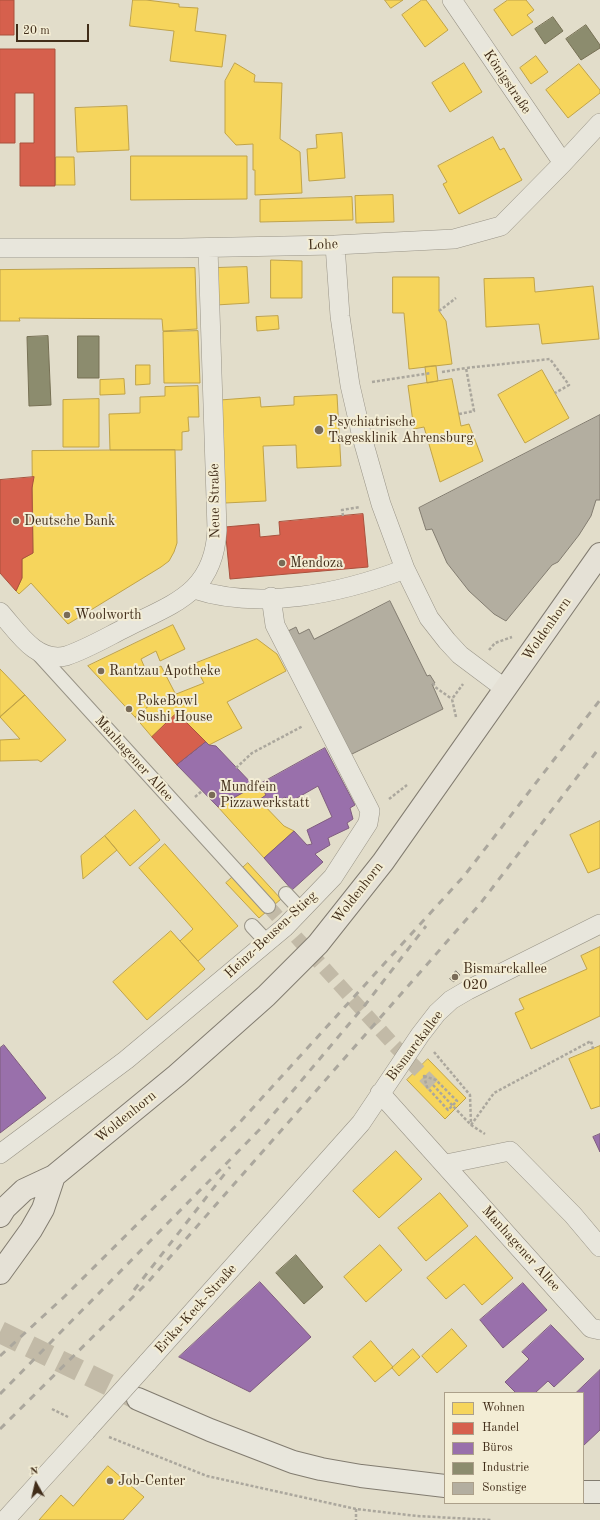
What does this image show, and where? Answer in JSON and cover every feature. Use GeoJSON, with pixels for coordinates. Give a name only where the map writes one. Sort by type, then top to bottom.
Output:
{"type":"FeatureCollection","features":[{"type":"Feature","properties":{"kind":"main road","name":"Woldenhorn"},"geometry":{"type":"LineString","coordinates":[[2,1212],[24,1190],[54,1176],[177,1075],[266,996],[318,944],[383,862],[504,688],[534,649],[600,554]]}},
{"type":"Feature","properties":{"kind":"main road"},"geometry":{"type":"LineString","coordinates":[[0,1273],[31,1230],[43,1209],[54,1176]]}},
{"type":"Feature","properties":{"kind":"main road"},"geometry":{"type":"LineString","coordinates":[[138,1399],[210,1430],[293,1462],[321,1469],[361,1476],[444,1486]]}},
{"type":"Feature","properties":{"kind":"main road"},"geometry":{"type":"LineString","coordinates":[[584,1492],[600,1492]]}},
{"type":"Feature","properties":{"kind":"street","name":"Königstraße"},"geometry":{"type":"LineString","coordinates":[[452,0],[563,163]]}},
{"type":"Feature","properties":{"kind":"street","name":"Lohe"},"geometry":{"type":"LineString","coordinates":[[0,248],[208,248],[335,245],[454,239],[501,226],[563,163],[600,122]]}},
{"type":"Feature","properties":{"kind":"street"},"geometry":{"type":"LineString","coordinates":[[335,245],[340,316],[350,385],[362,437],[381,504],[405,569],[429,618],[447,641],[460,655],[504,688]]}},
{"type":"Feature","properties":{"kind":"street","name":"Neue Straße"},"geometry":{"type":"LineString","coordinates":[[32,647],[38,652],[49,657],[66,656],[179,601],[194,589],[210,566],[214,555],[217,530],[208,248]]}},
{"type":"Feature","properties":{"kind":"street"},"geometry":{"type":"LineString","coordinates":[[194,589],[232,596],[271,597],[320,593],[346,588],[378,579],[405,569]]}},
{"type":"Feature","properties":{"kind":"street","name":"Heinz-Beusen-Stieg"},"geometry":{"type":"LineString","coordinates":[[0,1154],[126,1060],[267,942],[333,877],[368,823],[370,812],[274,625],[271,597]]}},
{"type":"Feature","properties":{"kind":"street","name":"Manhagener Allee"},"geometry":{"type":"LineString","coordinates":[[0,612],[268,906]]}},
{"type":"Feature","properties":{"kind":"street"},"geometry":{"type":"LineString","coordinates":[[286,894],[301,910]]}},
{"type":"Feature","properties":{"kind":"street","name":"Bismarckallee"},"geometry":{"type":"LineString","coordinates":[[380,1093],[420,1035],[437,1013],[451,1000],[462,993],[600,924]]}},
{"type":"Feature","properties":{"kind":"street"},"geometry":{"type":"LineString","coordinates":[[252,926],[267,942]]}},
{"type":"Feature","properties":{"kind":"street","name":"Manhagener Allee"},"geometry":{"type":"LineString","coordinates":[[380,1093],[446,1164],[591,1328],[600,1330]]}},
{"type":"Feature","properties":{"kind":"street","name":"Erika-Keck-Straße"},"geometry":{"type":"LineString","coordinates":[[6,1520],[95,1433],[148,1363],[361,1123],[380,1093]]}},
{"type":"Feature","properties":{"kind":"street"},"geometry":{"type":"LineString","coordinates":[[446,1164],[510,1151],[573,1215],[600,1247]]}},
{"type":"Feature","properties":{"kind":"path"},"geometry":{"type":"LineString","coordinates":[[438,311],[456,298]]}},
{"type":"Feature","properties":{"kind":"path"},"geometry":{"type":"LineString","coordinates":[[442,372],[550,359],[569,385],[555,393]]}},
{"type":"Feature","properties":{"kind":"path"},"geometry":{"type":"LineString","coordinates":[[459,414],[474,411],[466,368]]}},
{"type":"Feature","properties":{"kind":"path"},"geometry":{"type":"LineString","coordinates":[[350,385],[431,373]]}},
{"type":"Feature","properties":{"kind":"path"},"geometry":{"type":"LineString","coordinates":[[433,683],[435,687],[452,699]]}},
{"type":"Feature","properties":{"kind":"path"},"geometry":{"type":"LineString","coordinates":[[236,768],[252,753],[322,717]]}},
{"type":"Feature","properties":{"kind":"path"},"geometry":{"type":"LineString","coordinates":[[420,1035],[470,1095],[471,1125]]}},
{"type":"Feature","properties":{"kind":"path"},"geometry":{"type":"LineString","coordinates":[[471,1125],[494,1093],[591,1041],[593,1049]]}},
{"type":"Feature","properties":{"kind":"path"},"geometry":{"type":"LineString","coordinates":[[424,1076],[436,1080],[457,1101],[453,1106],[448,1110],[427,1088],[424,1076]]}},
{"type":"Feature","properties":{"kind":"path"},"geometry":{"type":"LineString","coordinates":[[433,1085],[471,1125],[510,1151]]}},
{"type":"Feature","properties":{"kind":"path"},"geometry":{"type":"LineString","coordinates":[[52,1409],[68,1417]]}},
{"type":"Feature","properties":{"kind":"path"},"geometry":{"type":"LineString","coordinates":[[95,1433],[207,1476],[356,1509],[417,1516],[491,1520]]}},
{"type":"Feature","properties":{"kind":"path"},"geometry":{"type":"LineString","coordinates":[[356,1509],[356,1520]]}},
{"type":"Feature","properties":{"kind":"building: Wohnen"},"geometry":{"type":"Polygon","coordinates":[[[133,0],[179,4],[179,7],[198,8],[195,31],[226,35],[222,67],[170,61],[174,31],[130,26],[133,0]]]}},
{"type":"Feature","properties":{"kind":"building: Wohnen"},"geometry":{"type":"Polygon","coordinates":[[[385,0],[403,0],[391,8],[385,0]]]}},
{"type":"Feature","properties":{"kind":"building: Wohnen"},"geometry":{"type":"Polygon","coordinates":[[[422,0],[426,0],[448,30],[425,47],[402,15],[422,0]]]}},
{"type":"Feature","properties":{"kind":"building: Wohnen"},"geometry":{"type":"Polygon","coordinates":[[[508,0],[526,0],[534,10],[527,15],[533,22],[512,36],[494,10],[508,0]]]}},
{"type":"Feature","properties":{"kind":"building: Wohnen"},"geometry":{"type":"Polygon","coordinates":[[[536,56],[548,72],[531,84],[520,68],[536,56]]]}},
{"type":"Feature","properties":{"kind":"building: Wohnen"},"geometry":{"type":"Polygon","coordinates":[[[235,63],[255,75],[254,82],[282,83],[280,139],[300,152],[302,193],[255,195],[253,144],[236,145],[225,133],[225,81],[235,63]]]}},
{"type":"Feature","properties":{"kind":"building: Wohnen"},"geometry":{"type":"Polygon","coordinates":[[[464,63],[482,92],[450,112],[432,83],[464,63]]]}},
{"type":"Feature","properties":{"kind":"building: Wohnen"},"geometry":{"type":"Polygon","coordinates":[[[579,64],[600,90],[600,93],[568,118],[546,90],[579,64]]]}},
{"type":"Feature","properties":{"kind":"building: Wohnen"},"geometry":{"type":"Polygon","coordinates":[[[127,106],[129,150],[77,152],[75,108],[127,106]]]}},
{"type":"Feature","properties":{"kind":"building: Wohnen"},"geometry":{"type":"Polygon","coordinates":[[[342,133],[345,178],[309,181],[307,149],[317,148],[316,135],[342,133]]]}},
{"type":"Feature","properties":{"kind":"building: Wohnen"},"geometry":{"type":"Polygon","coordinates":[[[493,137],[500,150],[504,148],[522,180],[459,214],[443,184],[447,182],[438,166],[493,137]]]}},
{"type":"Feature","properties":{"kind":"building: Wohnen"},"geometry":{"type":"Polygon","coordinates":[[[131,156],[247,156],[247,199],[131,200],[131,156]]]}},
{"type":"Feature","properties":{"kind":"building: Wohnen"},"geometry":{"type":"Polygon","coordinates":[[[56,157],[74,157],[75,185],[56,185],[56,157]]]}},
{"type":"Feature","properties":{"kind":"building: Wohnen"},"geometry":{"type":"Polygon","coordinates":[[[393,195],[394,222],[356,223],[355,196],[393,195]]]}},
{"type":"Feature","properties":{"kind":"building: Wohnen"},"geometry":{"type":"Polygon","coordinates":[[[352,197],[353,220],[260,222],[260,200],[352,197]]]}},
{"type":"Feature","properties":{"kind":"building: Wohnen"},"geometry":{"type":"Polygon","coordinates":[[[271,260],[302,261],[302,298],[271,298],[271,260]]]}},
{"type":"Feature","properties":{"kind":"building: Wohnen"},"geometry":{"type":"Polygon","coordinates":[[[247,267],[249,303],[216,305],[215,268],[247,267]]]}},
{"type":"Feature","properties":{"kind":"building: Wohnen"},"geometry":{"type":"Polygon","coordinates":[[[195,268],[197,329],[163,331],[162,319],[19,318],[20,321],[0,321],[0,270],[195,268]]]}},
{"type":"Feature","properties":{"kind":"building: Wohnen"},"geometry":{"type":"Polygon","coordinates":[[[393,277],[439,277],[439,311],[446,321],[452,364],[409,369],[404,313],[393,313],[393,277]]]}},
{"type":"Feature","properties":{"kind":"building: Wohnen"},"geometry":{"type":"Polygon","coordinates":[[[534,278],[535,292],[593,286],[599,339],[542,344],[539,324],[486,327],[484,279],[534,278]]]}},
{"type":"Feature","properties":{"kind":"building: Wohnen"},"geometry":{"type":"Polygon","coordinates":[[[278,316],[279,329],[257,331],[256,317],[278,316]]]}},
{"type":"Feature","properties":{"kind":"building: Wohnen"},"geometry":{"type":"Polygon","coordinates":[[[198,331],[200,383],[164,383],[163,332],[198,331]]]}},
{"type":"Feature","properties":{"kind":"building: Wohnen"},"geometry":{"type":"Polygon","coordinates":[[[136,365],[150,365],[150,384],[136,385],[136,365]]]}},
{"type":"Feature","properties":{"kind":"building: Wohnen"},"geometry":{"type":"Polygon","coordinates":[[[436,366],[438,381],[427,383],[425,367],[436,366]]]}},
{"type":"Feature","properties":{"kind":"building: Wohnen"},"geometry":{"type":"Polygon","coordinates":[[[542,370],[569,418],[525,443],[498,395],[542,370]]]}},
{"type":"Feature","properties":{"kind":"building: Wohnen"},"geometry":{"type":"Polygon","coordinates":[[[124,379],[125,394],[100,395],[100,380],[124,379]]]}},
{"type":"Feature","properties":{"kind":"building: Wohnen"},"geometry":{"type":"Polygon","coordinates":[[[452,379],[461,426],[469,424],[483,461],[440,482],[424,427],[414,429],[408,386],[452,379]]]}},
{"type":"Feature","properties":{"kind":"building: Wohnen"},"geometry":{"type":"Polygon","coordinates":[[[198,386],[199,417],[188,417],[189,431],[182,432],[182,450],[110,450],[109,414],[140,413],[140,397],[165,396],[165,387],[198,386]]]}},
{"type":"Feature","properties":{"kind":"building: Wohnen"},"geometry":{"type":"Polygon","coordinates":[[[337,395],[341,466],[297,468],[296,445],[263,446],[266,501],[225,503],[220,400],[260,397],[261,407],[294,405],[294,397],[337,395]]]}},
{"type":"Feature","properties":{"kind":"building: Wohnen"},"geometry":{"type":"Polygon","coordinates":[[[99,399],[99,447],[63,447],[63,400],[99,399]]]}},
{"type":"Feature","properties":{"kind":"building: Wohnen"},"geometry":{"type":"Polygon","coordinates":[[[175,450],[177,543],[169,561],[68,624],[31,583],[19,594],[16,591],[22,578],[22,559],[33,553],[32,451],[175,450]]]}},
{"type":"Feature","properties":{"kind":"building: Wohnen"},"geometry":{"type":"Polygon","coordinates":[[[173,625],[185,649],[160,661],[156,651],[141,659],[147,673],[161,666],[175,693],[151,704],[135,717],[88,666],[173,625]]]}},
{"type":"Feature","properties":{"kind":"building: Wohnen"},"geometry":{"type":"Polygon","coordinates":[[[257,639],[277,654],[286,671],[227,702],[242,728],[209,745],[177,713],[152,737],[135,717],[151,704],[204,683],[194,664],[257,639]]]}},
{"type":"Feature","properties":{"kind":"building: Wohnen"},"geometry":{"type":"Polygon","coordinates":[[[0,669],[25,695],[0,717],[0,669]]]}},
{"type":"Feature","properties":{"kind":"building: Wohnen"},"geometry":{"type":"Polygon","coordinates":[[[25,695],[66,740],[41,762],[38,760],[0,761],[0,740],[20,739],[0,717],[25,695]]]}},
{"type":"Feature","properties":{"kind":"building: Wohnen"},"geometry":{"type":"Polygon","coordinates":[[[260,784],[266,795],[259,800],[284,826],[294,831],[264,858],[218,807],[260,784]]]}},
{"type":"Feature","properties":{"kind":"building: Wohnen"},"geometry":{"type":"Polygon","coordinates":[[[135,810],[160,840],[130,866],[105,836],[135,810]]]}},
{"type":"Feature","properties":{"kind":"building: Wohnen"},"geometry":{"type":"Polygon","coordinates":[[[600,821],[600,868],[588,873],[570,835],[600,821]]]}},
{"type":"Feature","properties":{"kind":"building: Wohnen"},"geometry":{"type":"Polygon","coordinates":[[[105,836],[117,850],[83,879],[81,856],[105,836]]]}},
{"type":"Feature","properties":{"kind":"building: Wohnen"},"geometry":{"type":"Polygon","coordinates":[[[165,844],[238,926],[198,961],[180,941],[193,929],[139,868],[165,844]]]}},
{"type":"Feature","properties":{"kind":"building: Wohnen"},"geometry":{"type":"Polygon","coordinates":[[[248,863],[281,899],[259,918],[226,883],[248,863]]]}},
{"type":"Feature","properties":{"kind":"building: Wohnen"},"geometry":{"type":"Polygon","coordinates":[[[171,931],[205,969],[147,1020],[113,982],[171,931]]]}},
{"type":"Feature","properties":{"kind":"building: Wohnen"},"geometry":{"type":"Polygon","coordinates":[[[600,947],[600,1016],[531,1049],[515,1013],[524,1009],[519,999],[587,969],[581,956],[600,947]]]}},
{"type":"Feature","properties":{"kind":"building: Wohnen"},"geometry":{"type":"Polygon","coordinates":[[[600,1046],[600,1106],[591,1109],[569,1059],[600,1046]]]}},
{"type":"Feature","properties":{"kind":"building: Wohnen"},"geometry":{"type":"Polygon","coordinates":[[[428,1059],[466,1098],[445,1119],[407,1080],[428,1059]]]}},
{"type":"Feature","properties":{"kind":"building: Wohnen"},"geometry":{"type":"Polygon","coordinates":[[[396,1151],[422,1179],[379,1218],[353,1191],[396,1151]]]}},
{"type":"Feature","properties":{"kind":"building: Wohnen"},"geometry":{"type":"Polygon","coordinates":[[[440,1193],[468,1226],[426,1261],[398,1228],[440,1193]]]}},
{"type":"Feature","properties":{"kind":"building: Wohnen"},"geometry":{"type":"Polygon","coordinates":[[[476,1236],[513,1278],[482,1305],[464,1284],[446,1299],[427,1278],[476,1236]]]}},
{"type":"Feature","properties":{"kind":"building: Wohnen"},"geometry":{"type":"Polygon","coordinates":[[[380,1245],[402,1270],[366,1302],[344,1277],[380,1245]]]}},
{"type":"Feature","properties":{"kind":"building: Wohnen"},"geometry":{"type":"Polygon","coordinates":[[[452,1329],[467,1346],[437,1373],[422,1356],[452,1329]]]}},
{"type":"Feature","properties":{"kind":"building: Wohnen"},"geometry":{"type":"Polygon","coordinates":[[[371,1341],[393,1367],[375,1382],[353,1357],[371,1341]]]}},
{"type":"Feature","properties":{"kind":"building: Wohnen"},"geometry":{"type":"Polygon","coordinates":[[[413,1349],[420,1357],[399,1376],[392,1368],[413,1349]]]}},
{"type":"Feature","properties":{"kind":"building: Wohnen","name":"Job-Center"},"geometry":{"type":"Polygon","coordinates":[[[108,1466],[144,1497],[123,1520],[39,1520],[61,1495],[73,1506],[108,1466]]]}},
{"type":"Feature","properties":{"kind":"building: Handel"},"geometry":{"type":"Polygon","coordinates":[[[0,0],[14,0],[14,35],[0,35],[0,0]]]}},
{"type":"Feature","properties":{"kind":"building: Handel"},"geometry":{"type":"Polygon","coordinates":[[[0,49],[55,49],[55,186],[20,186],[20,143],[34,143],[34,93],[15,93],[15,143],[0,143],[0,49]]]}},
{"type":"Feature","properties":{"kind":"building: Handel","name":"Deutsche Bank"},"geometry":{"type":"Polygon","coordinates":[[[34,477],[32,488],[33,553],[22,559],[22,578],[16,591],[0,573],[0,480],[34,477]]]}},
{"type":"Feature","properties":{"kind":"building: Handel"},"geometry":{"type":"Polygon","coordinates":[[[363,514],[368,567],[230,579],[225,527],[259,524],[260,537],[280,535],[279,522],[363,514]]]}},
{"type":"Feature","properties":{"kind":"building: Handel"},"geometry":{"type":"Polygon","coordinates":[[[177,713],[206,742],[177,765],[152,737],[177,713]]]}},
{"type":"Feature","properties":{"kind":"building: Büros"},"geometry":{"type":"Polygon","coordinates":[[[206,742],[209,745],[216,746],[254,786],[218,807],[177,765],[206,742]]]}},
{"type":"Feature","properties":{"kind":"building: Büros"},"geometry":{"type":"Polygon","coordinates":[[[325,748],[355,805],[350,808],[353,819],[347,823],[349,828],[328,838],[330,845],[315,854],[323,862],[292,890],[264,858],[294,831],[307,845],[312,844],[307,830],[332,817],[318,786],[290,802],[285,797],[266,808],[259,800],[266,795],[260,784],[325,748]]]}},
{"type":"Feature","properties":{"kind":"building: Büros"},"geometry":{"type":"Polygon","coordinates":[[[4,1045],[46,1098],[0,1133],[0,1048],[4,1045]]]}},
{"type":"Feature","properties":{"kind":"building: Büros"},"geometry":{"type":"Polygon","coordinates":[[[600,1134],[600,1152],[593,1137],[600,1134]]]}},
{"type":"Feature","properties":{"kind":"building: Büros"},"geometry":{"type":"Polygon","coordinates":[[[260,1282],[311,1337],[250,1392],[179,1357],[260,1282]]]}},
{"type":"Feature","properties":{"kind":"building: Büros"},"geometry":{"type":"Polygon","coordinates":[[[523,1283],[547,1310],[503,1348],[480,1320],[523,1283]]]}},
{"type":"Feature","properties":{"kind":"building: Büros"},"geometry":{"type":"Polygon","coordinates":[[[551,1325],[584,1359],[554,1387],[548,1381],[536,1392],[515,1392],[505,1382],[529,1359],[522,1352],[551,1325]]]}},
{"type":"Feature","properties":{"kind":"building: Büros"},"geometry":{"type":"Polygon","coordinates":[[[600,1370],[600,1430],[584,1445],[584,1392],[577,1392],[600,1370]]]}},
{"type":"Feature","properties":{"kind":"building: Industrie"},"geometry":{"type":"Polygon","coordinates":[[[553,17],[563,31],[545,44],[535,29],[553,17]]]}},
{"type":"Feature","properties":{"kind":"building: Industrie"},"geometry":{"type":"Polygon","coordinates":[[[586,25],[600,45],[600,48],[581,60],[566,39],[586,25]]]}},
{"type":"Feature","properties":{"kind":"building: Industrie"},"geometry":{"type":"Polygon","coordinates":[[[48,336],[51,405],[29,406],[27,337],[48,336]]]}},
{"type":"Feature","properties":{"kind":"building: Industrie"},"geometry":{"type":"Polygon","coordinates":[[[78,336],[99,336],[99,378],[78,378],[78,336]]]}},
{"type":"Feature","properties":{"kind":"building: Industrie"},"geometry":{"type":"Polygon","coordinates":[[[296,1255],[323,1287],[304,1304],[276,1273],[296,1255]]]}},
{"type":"Feature","properties":{"kind":"building: Sonstige"},"geometry":{"type":"Polygon","coordinates":[[[600,415],[600,500],[596,500],[591,516],[579,535],[558,562],[552,565],[506,621],[494,614],[469,591],[447,563],[432,529],[426,530],[419,508],[600,415]]]}},
{"type":"Feature","properties":{"kind":"building: Sonstige"},"geometry":{"type":"Polygon","coordinates":[[[390,601],[427,676],[430,675],[435,683],[432,684],[443,709],[350,755],[288,631],[296,627],[299,634],[309,629],[314,639],[390,601]]]}},
{"type":"Feature","properties":{"kind":"building: Sonstige","name":"Bismarckallee 020"},"geometry":{"type":"Polygon","coordinates":[[[456,971],[460,975],[454,982],[450,979],[456,971]]]}},
{"type":"Feature","properties":{"kind":"tunnel"},"geometry":{"type":"LineString","coordinates":[[268,906],[393,1044],[433,1085]]}},
{"type":"Feature","properties":{"kind":"tunnel"},"geometry":{"type":"LineString","coordinates":[[0,1332],[138,1399]]}},
{"type":"Feature","properties":{"kind":"railway"},"geometry":{"type":"LineString","coordinates":[[0,1356],[65,1296],[241,1121],[464,876],[600,700]]}},
{"type":"Feature","properties":{"kind":"railway"},"geometry":{"type":"LineString","coordinates":[[0,1429],[148,1282],[480,904],[600,747]]}},
{"type":"Feature","properties":{"kind":"railway"},"geometry":{"type":"LineString","coordinates":[[0,1394],[265,1124],[365,1005],[426,926]]}},
{"type":"Feature","properties":{"kind":"railway"},"geometry":{"type":"LineString","coordinates":[[134,1290],[230,1167]]}},
{"type":"Feature","properties":{"kind":"place","name":"Psychiatrische Tagesklinik Ahrensburg"},"geometry":{"type":"Point","coordinates":[319,430]}},
{"type":"Feature","properties":{"kind":"place","name":"Deutsche Bank"},"geometry":{"type":"Point","coordinates":[16,521]}},
{"type":"Feature","properties":{"kind":"place","name":"Mendoza"},"geometry":{"type":"Point","coordinates":[282,563]}},
{"type":"Feature","properties":{"kind":"place","name":"Woolworth"},"geometry":{"type":"Point","coordinates":[67,615]}},
{"type":"Feature","properties":{"kind":"place","name":"Rantzau Apotheke"},"geometry":{"type":"Point","coordinates":[101,671]}},
{"type":"Feature","properties":{"kind":"place","name":"PokeBowl Sushi House"},"geometry":{"type":"Point","coordinates":[129,709]}},
{"type":"Feature","properties":{"kind":"place","name":"Mundfein Pizzawerkstatt"},"geometry":{"type":"Point","coordinates":[212,795]}},
{"type":"Feature","properties":{"kind":"place","name":"Bismarckallee 020"},"geometry":{"type":"Point","coordinates":[455,977]}},
{"type":"Feature","properties":{"kind":"place","name":"Job-Center"},"geometry":{"type":"Point","coordinates":[110,1481]}}]}
